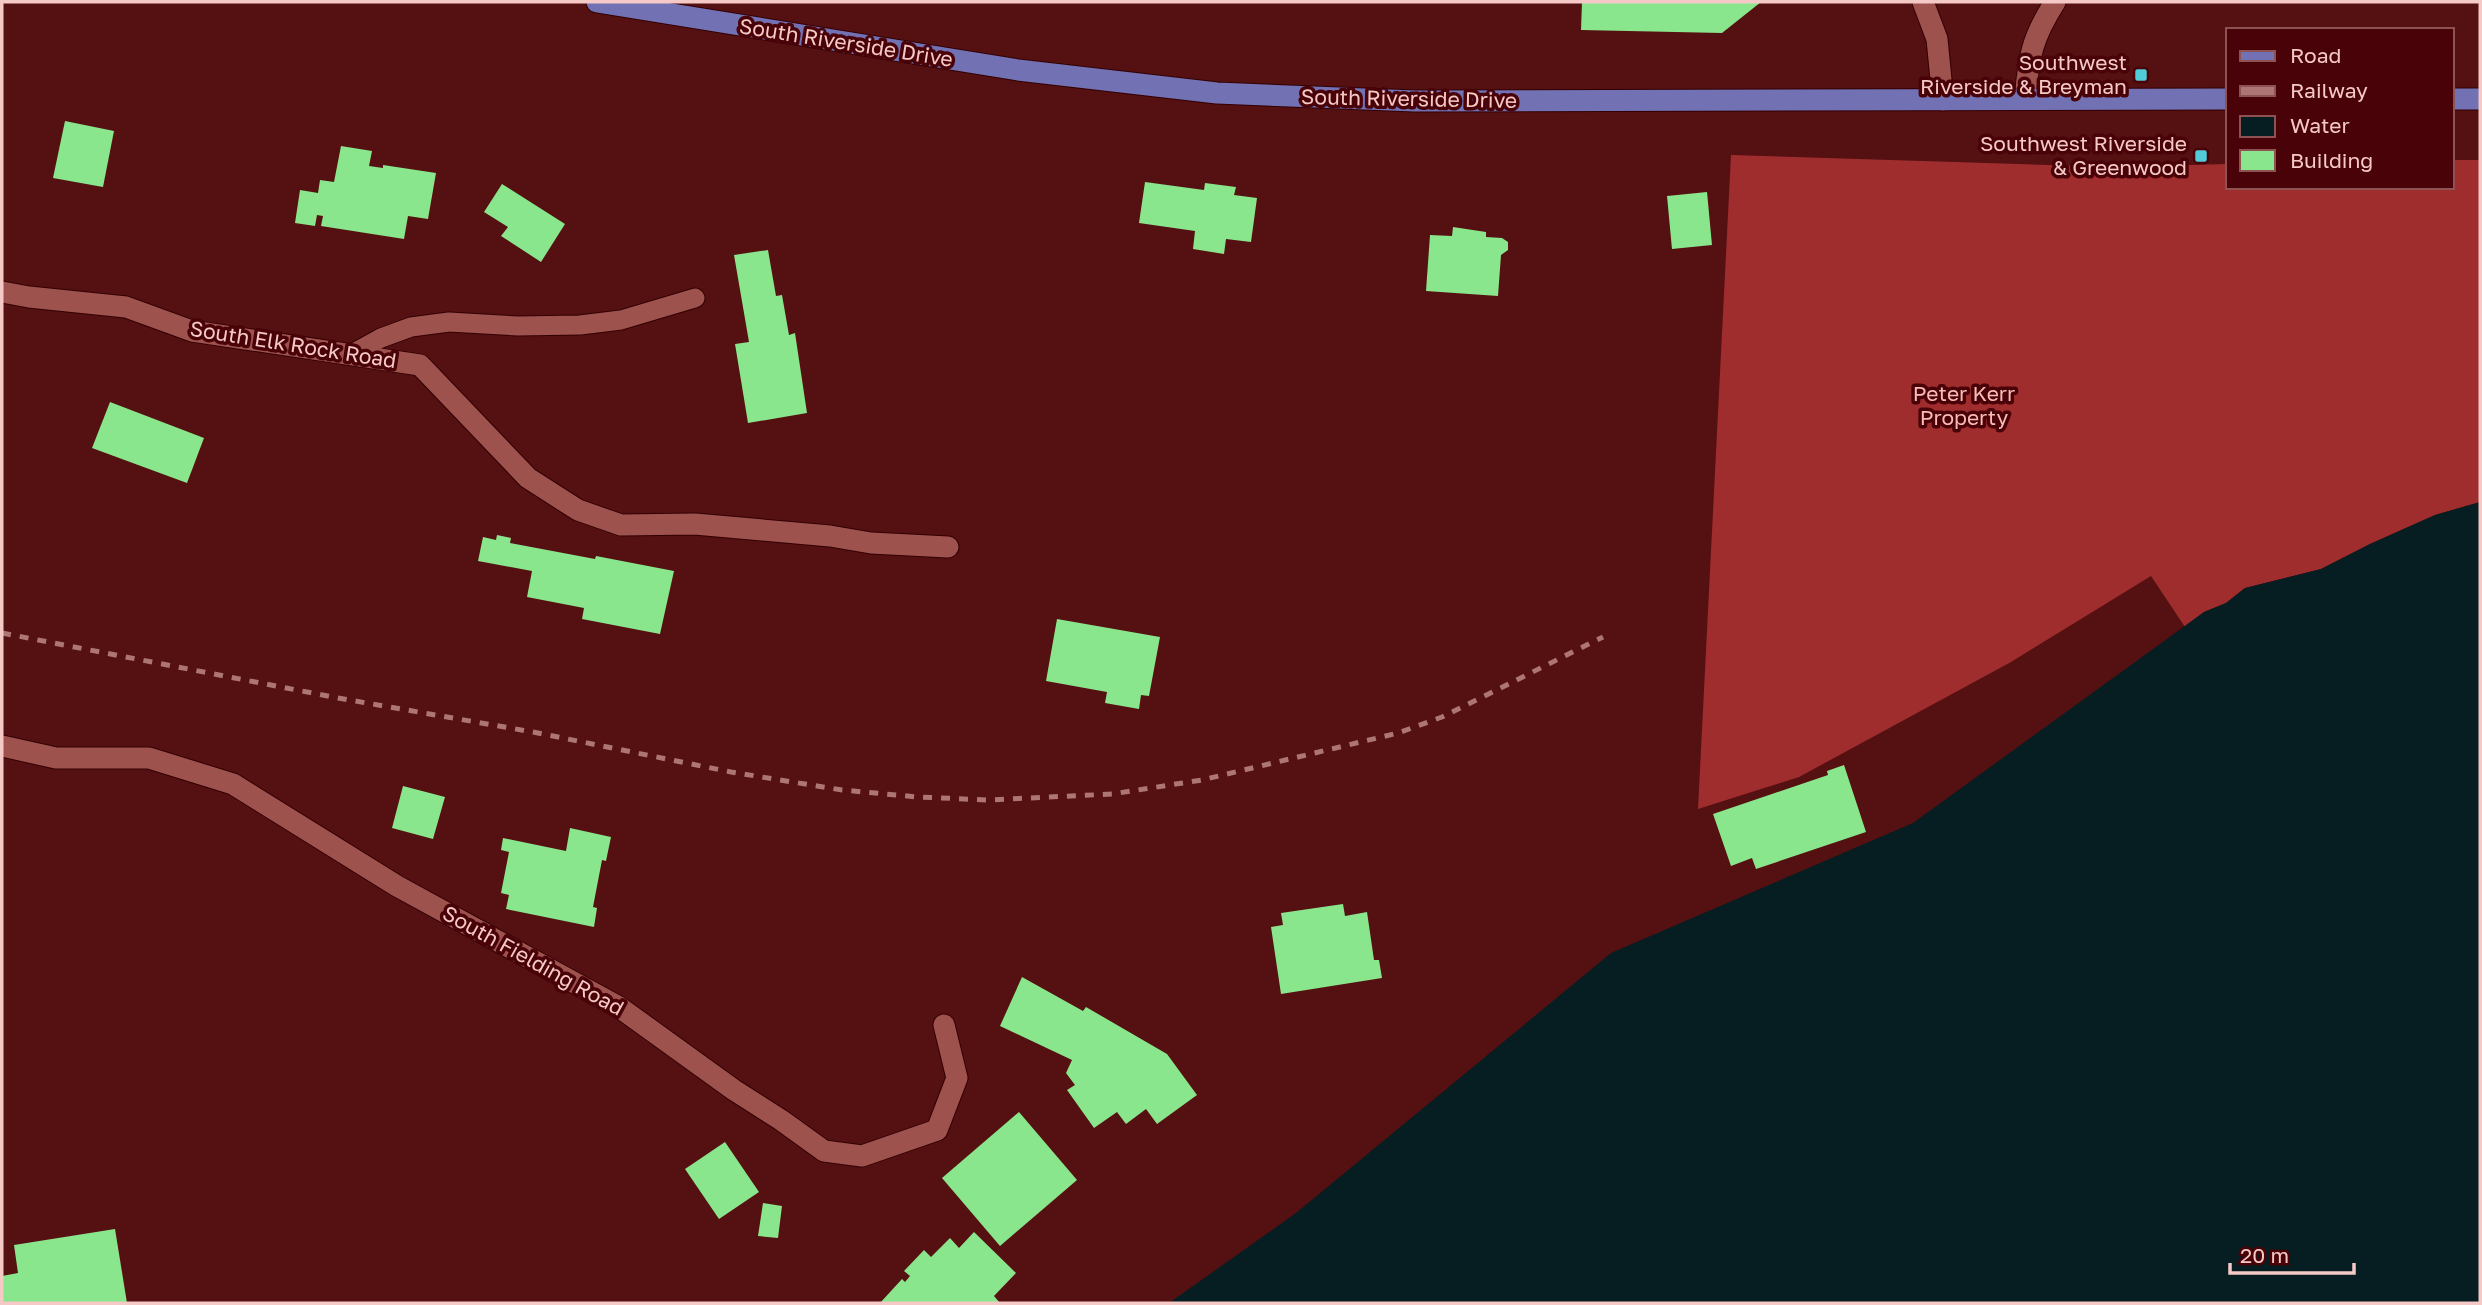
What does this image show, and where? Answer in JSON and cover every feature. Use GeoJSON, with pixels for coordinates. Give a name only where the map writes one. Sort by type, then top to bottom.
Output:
{"type":"FeatureCollection","features":[{"type":"Feature","properties":{"kind":"main road","name":"South Riverside Drive"},"geometry":{"type":"LineString","coordinates":[[597,2],[1018,70],[1217,93],[1415,101],[2226,99]]}},
{"type":"Feature","properties":{"kind":"main road"},"geometry":{"type":"LineString","coordinates":[[2454,99],[2480,99]]}},
{"type":"Feature","properties":{"kind":"street"},"geometry":{"type":"LineString","coordinates":[[1923,2],[1937,39],[1942,100]]}},
{"type":"Feature","properties":{"kind":"street"},"geometry":{"type":"LineString","coordinates":[[2025,98],[2032,46],[2041,23],[2055,2]]}},
{"type":"Feature","properties":{"kind":"street","name":"South Elk Rock Road"},"geometry":{"type":"LineString","coordinates":[[2,292],[126,307],[192,331],[419,365],[528,478],[579,510],[621,525],[695,524],[830,536],[871,543],[948,547]]}},
{"type":"Feature","properties":{"kind":"street","name":"South Fielding Road"},"geometry":{"type":"LineString","coordinates":[[7,748],[55,758],[149,758],[233,784],[397,886],[620,1007],[824,1151],[863,1156],[937,1130],[957,1078],[944,1026]]}},
{"type":"Feature","properties":{"kind":"lane"},"geometry":{"type":"LineString","coordinates":[[350,355],[381,338],[421,325],[449,322],[518,326],[580,325],[621,320],[695,298]]}},
{"type":"Feature","properties":{"kind":"green space","name":"Peter Kerr Property"},"geometry":{"type":"Polygon","coordinates":[[[1731,155],[2112,167],[2226,164],[2226,189],[2454,189],[2454,160],[2480,160],[2480,502],[2435,515],[2321,569],[2245,588],[2226,603],[2204,612],[2185,627],[2151,576],[2011,662],[1799,777],[1698,809],[1731,155]]]}},
{"type":"Feature","properties":{"kind":"water"},"geometry":{"type":"Polygon","coordinates":[[[2480,502],[2480,1303],[1169,1303],[1296,1213],[1611,953],[1913,823],[2204,612],[2226,603],[2245,588],[2321,569],[2435,515],[2480,502]]]}},
{"type":"Feature","properties":{"kind":"building"},"geometry":{"type":"Polygon","coordinates":[[[1582,2],[1761,2],[1722,33],[1581,30],[1582,2]]]}},
{"type":"Feature","properties":{"kind":"building"},"geometry":{"type":"Polygon","coordinates":[[[65,121],[114,131],[103,187],[53,178],[65,121]]]}},
{"type":"Feature","properties":{"kind":"building"},"geometry":{"type":"Polygon","coordinates":[[[341,146],[372,151],[369,166],[383,168],[383,165],[436,173],[428,219],[408,216],[404,239],[321,226],[323,216],[317,215],[315,226],[295,223],[300,190],[318,193],[320,180],[334,182],[341,146]]]}},
{"type":"Feature","properties":{"kind":"building"},"geometry":{"type":"Polygon","coordinates":[[[1145,182],[1204,190],[1205,183],[1236,187],[1234,195],[1257,198],[1251,242],[1226,239],[1224,254],[1193,249],[1195,231],[1139,223],[1145,182]]]}},
{"type":"Feature","properties":{"kind":"building"},"geometry":{"type":"Polygon","coordinates":[[[502,184],[565,224],[541,262],[501,236],[508,227],[484,212],[502,184]]]}},
{"type":"Feature","properties":{"kind":"building"},"geometry":{"type":"Polygon","coordinates":[[[1707,192],[1712,245],[1672,249],[1667,196],[1707,192]]]}},
{"type":"Feature","properties":{"kind":"building"},"geometry":{"type":"Polygon","coordinates":[[[1453,227],[1486,232],[1486,237],[1502,238],[1508,242],[1508,250],[1501,255],[1498,296],[1426,291],[1430,235],[1452,236],[1453,227]]]}},
{"type":"Feature","properties":{"kind":"building"},"geometry":{"type":"Polygon","coordinates":[[[768,250],[776,296],[782,295],[789,335],[795,333],[807,413],[748,423],[735,344],[749,342],[734,255],[768,250]]]}},
{"type":"Feature","properties":{"kind":"building"},"geometry":{"type":"Polygon","coordinates":[[[110,402],[204,438],[187,483],[92,448],[110,402]]]}},
{"type":"Feature","properties":{"kind":"building"},"geometry":{"type":"Polygon","coordinates":[[[497,535],[511,538],[510,543],[674,571],[660,634],[582,619],[584,608],[527,597],[532,571],[478,561],[483,537],[496,540],[497,535]]]}},
{"type":"Feature","properties":{"kind":"building"},"geometry":{"type":"Polygon","coordinates":[[[1057,619],[1160,637],[1149,696],[1141,695],[1139,709],[1105,703],[1107,692],[1046,681],[1057,619]]]}},
{"type":"Feature","properties":{"kind":"building"},"geometry":{"type":"Polygon","coordinates":[[[1844,765],[1866,832],[1756,869],[1752,858],[1731,866],[1713,814],[1828,775],[1827,771],[1844,765]]]}},
{"type":"Feature","properties":{"kind":"building"},"geometry":{"type":"Polygon","coordinates":[[[403,786],[445,797],[433,839],[392,828],[403,786]]]}},
{"type":"Feature","properties":{"kind":"building"},"geometry":{"type":"Polygon","coordinates":[[[570,828],[611,837],[606,861],[602,860],[593,907],[597,908],[594,927],[506,909],[509,895],[501,893],[509,852],[501,850],[503,838],[566,851],[570,828]]]}},
{"type":"Feature","properties":{"kind":"building"},"geometry":{"type":"Polygon","coordinates":[[[1343,904],[1345,916],[1367,912],[1374,960],[1379,960],[1382,978],[1281,994],[1271,927],[1283,925],[1281,913],[1343,904]]]}},
{"type":"Feature","properties":{"kind":"building"},"geometry":{"type":"Polygon","coordinates":[[[1022,977],[1083,1011],[1086,1007],[1167,1054],[1197,1095],[1157,1124],[1146,1109],[1126,1124],[1117,1112],[1094,1128],[1067,1090],[1075,1085],[1066,1073],[1072,1060],[1000,1026],[1022,977]]]}},
{"type":"Feature","properties":{"kind":"building"},"geometry":{"type":"Polygon","coordinates":[[[1019,1112],[1077,1180],[1000,1246],[942,1178],[1019,1112]]]}},
{"type":"Feature","properties":{"kind":"building"},"geometry":{"type":"Polygon","coordinates":[[[725,1142],[759,1192],[719,1219],[685,1169],[725,1142]]]}},
{"type":"Feature","properties":{"kind":"building"},"geometry":{"type":"Polygon","coordinates":[[[763,1203],[782,1206],[778,1238],[758,1236],[763,1203]]]}},
{"type":"Feature","properties":{"kind":"building"},"geometry":{"type":"Polygon","coordinates":[[[115,1229],[127,1303],[2,1303],[2,1276],[18,1273],[14,1245],[115,1229]]]}},
{"type":"Feature","properties":{"kind":"building"},"geometry":{"type":"Polygon","coordinates":[[[974,1232],[1016,1273],[994,1296],[1000,1303],[880,1303],[902,1279],[905,1282],[910,1276],[904,1271],[924,1250],[931,1257],[950,1238],[959,1248],[974,1232]]]}},
{"type":"Feature","properties":{"kind":"railway"},"geometry":{"type":"LineString","coordinates":[[2,633],[338,698],[533,732],[731,772],[842,790],[988,800],[1112,794],[1202,780],[1398,733],[1442,717],[1603,637]]}},
{"type":"Feature","properties":{"kind":"place","name":"Southwest Riverside & Breyman"},"geometry":{"type":"Point","coordinates":[2141,75]}},
{"type":"Feature","properties":{"kind":"place","name":"Southwest Riverside & Greenwood"},"geometry":{"type":"Point","coordinates":[2201,156]}}]}
